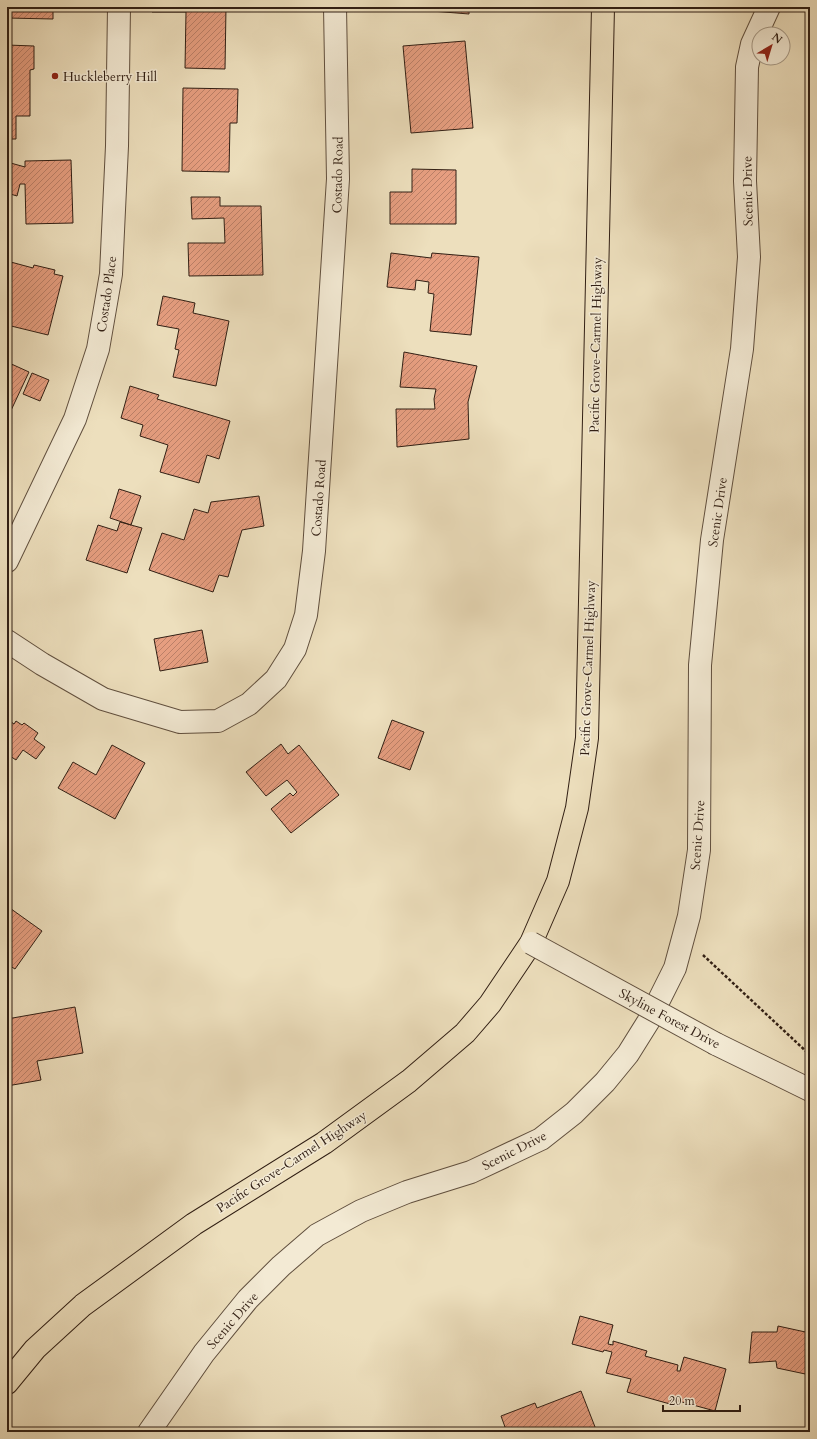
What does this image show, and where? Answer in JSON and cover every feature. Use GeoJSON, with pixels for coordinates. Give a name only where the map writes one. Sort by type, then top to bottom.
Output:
{"type":"FeatureCollection","features":[{"type":"Feature","properties":{"kind":"main road","name":"Pacific Grove-Carmel Highway"},"geometry":{"type":"LineString","coordinates":[[7,1383],[35,1349],[83,1305],[194,1224],[324,1142],[409,1081],[465,1034],[490,1004],[531,943],[560,874],[577,808],[587,738],[603,7]]}},
{"type":"Feature","properties":{"kind":"street","name":"Costado Place"},"geometry":{"type":"LineString","coordinates":[[7,561],[75,419],[98,349],[111,274],[117,146],[119,7]]}},
{"type":"Feature","properties":{"kind":"street","name":"Costado Road"},"geometry":{"type":"LineString","coordinates":[[7,641],[42,664],[103,699],[180,722],[218,721],[249,704],[276,679],[295,649],[306,615],[314,551],[338,178],[335,7]]}},
{"type":"Feature","properties":{"kind":"street","name":"Scenic Drive"},"geometry":{"type":"LineString","coordinates":[[149,1432],[204,1353],[248,1299],[281,1266],[318,1235],[361,1211],[407,1192],[471,1172],[506,1156],[541,1139],[574,1113],[605,1082],[628,1054],[648,1022],[675,968],[689,916],[699,850],[700,665],[712,540],[742,349],[748,265],[745,181],[747,67],[752,44],[769,7]]}},
{"type":"Feature","properties":{"kind":"street","name":"Skyline Forest Drive"},"geometry":{"type":"LineString","coordinates":[[531,943],[716,1044],[810,1090]]}},
{"type":"Feature","properties":{"kind":"path"},"geometry":{"type":"LineString","coordinates":[[683,937],[810,1055]]}},
{"type":"Feature","properties":{"kind":"building"},"geometry":{"type":"Polygon","coordinates":[[[7,7],[53,7],[53,19],[7,18],[7,7]]]}},
{"type":"Feature","properties":{"kind":"building"},"geometry":{"type":"Polygon","coordinates":[[[152,7],[226,7],[225,69],[185,68],[186,12],[152,12],[152,7]]]}},
{"type":"Feature","properties":{"kind":"building"},"geometry":{"type":"Polygon","coordinates":[[[407,7],[469,7],[469,14],[407,9],[407,7]]]}},
{"type":"Feature","properties":{"kind":"building"},"geometry":{"type":"Polygon","coordinates":[[[465,41],[473,128],[411,133],[403,46],[465,41]]]}},
{"type":"Feature","properties":{"kind":"building"},"geometry":{"type":"Polygon","coordinates":[[[7,45],[34,46],[34,69],[30,70],[30,116],[16,116],[16,139],[7,139],[7,45]]]}},
{"type":"Feature","properties":{"kind":"building"},"geometry":{"type":"Polygon","coordinates":[[[183,88],[238,89],[237,123],[230,123],[229,172],[182,171],[183,88]]]}},
{"type":"Feature","properties":{"kind":"building"},"geometry":{"type":"Polygon","coordinates":[[[71,160],[73,223],[26,224],[25,184],[20,184],[17,196],[7,193],[7,162],[25,167],[25,161],[71,160]]]}},
{"type":"Feature","properties":{"kind":"building"},"geometry":{"type":"Polygon","coordinates":[[[412,169],[456,170],[456,224],[390,224],[390,192],[412,192],[412,169]]]}},
{"type":"Feature","properties":{"kind":"building"},"geometry":{"type":"Polygon","coordinates":[[[191,197],[220,197],[220,206],[261,206],[263,275],[189,276],[188,243],[225,243],[224,218],[192,219],[191,197]]]}},
{"type":"Feature","properties":{"kind":"building"},"geometry":{"type":"Polygon","coordinates":[[[391,253],[431,258],[432,253],[479,257],[471,335],[430,331],[434,294],[428,293],[429,282],[416,280],[415,290],[387,287],[391,253]]]}},
{"type":"Feature","properties":{"kind":"building"},"geometry":{"type":"Polygon","coordinates":[[[7,261],[33,268],[34,265],[55,270],[54,274],[63,276],[48,335],[7,325],[7,261]]]}},
{"type":"Feature","properties":{"kind":"building"},"geometry":{"type":"Polygon","coordinates":[[[163,296],[195,303],[193,313],[229,321],[216,386],[173,377],[179,350],[175,349],[179,329],[157,325],[163,296]]]}},
{"type":"Feature","properties":{"kind":"building"},"geometry":{"type":"Polygon","coordinates":[[[404,352],[477,366],[468,402],[469,439],[397,447],[396,409],[435,409],[434,399],[436,389],[400,387],[404,352]]]}},
{"type":"Feature","properties":{"kind":"building"},"geometry":{"type":"Polygon","coordinates":[[[7,362],[29,372],[7,419],[7,362]]]}},
{"type":"Feature","properties":{"kind":"building"},"geometry":{"type":"Polygon","coordinates":[[[32,373],[49,380],[40,401],[23,394],[32,373]]]}},
{"type":"Feature","properties":{"kind":"building"},"geometry":{"type":"Polygon","coordinates":[[[130,386],[159,395],[157,399],[230,421],[219,459],[207,455],[199,483],[160,472],[168,445],[140,436],[143,425],[121,418],[130,386]]]}},
{"type":"Feature","properties":{"kind":"building"},"geometry":{"type":"Polygon","coordinates":[[[119,489],[141,496],[131,525],[110,518],[119,489]]]}},
{"type":"Feature","properties":{"kind":"building"},"geometry":{"type":"Polygon","coordinates":[[[259,496],[264,526],[242,530],[228,577],[219,575],[213,592],[149,570],[162,533],[184,540],[194,509],[208,513],[211,502],[259,496]]]}},
{"type":"Feature","properties":{"kind":"building"},"geometry":{"type":"Polygon","coordinates":[[[120,522],[142,528],[127,573],[86,560],[98,525],[117,531],[120,522]]]}},
{"type":"Feature","properties":{"kind":"building"},"geometry":{"type":"Polygon","coordinates":[[[202,630],[208,662],[160,671],[154,639],[202,630]]]}},
{"type":"Feature","properties":{"kind":"building"},"geometry":{"type":"Polygon","coordinates":[[[7,719],[14,724],[16,721],[22,725],[24,723],[38,733],[34,739],[45,747],[36,759],[23,750],[16,760],[7,754],[7,719]]]}},
{"type":"Feature","properties":{"kind":"building"},"geometry":{"type":"Polygon","coordinates":[[[392,720],[424,732],[410,770],[378,758],[392,720]]]}},
{"type":"Feature","properties":{"kind":"building"},"geometry":{"type":"Polygon","coordinates":[[[281,744],[288,754],[299,745],[339,795],[291,833],[271,809],[290,793],[293,796],[297,792],[287,780],[266,796],[246,772],[281,744]]]}},
{"type":"Feature","properties":{"kind":"building"},"geometry":{"type":"Polygon","coordinates":[[[112,745],[145,763],[115,819],[58,788],[73,762],[96,775],[112,745]]]}},
{"type":"Feature","properties":{"kind":"building"},"geometry":{"type":"Polygon","coordinates":[[[7,906],[42,931],[15,969],[7,964],[7,906]]]}},
{"type":"Feature","properties":{"kind":"building"},"geometry":{"type":"Polygon","coordinates":[[[75,1007],[83,1053],[37,1061],[41,1080],[7,1086],[7,1019],[75,1007]]]}},
{"type":"Feature","properties":{"kind":"building"},"geometry":{"type":"Polygon","coordinates":[[[580,1316],[613,1325],[608,1344],[613,1345],[613,1341],[647,1351],[645,1356],[678,1365],[677,1371],[680,1371],[684,1357],[726,1369],[715,1411],[671,1399],[670,1404],[627,1392],[631,1379],[606,1373],[612,1352],[604,1350],[603,1352],[572,1344],[580,1316]]]}},
{"type":"Feature","properties":{"kind":"building"},"geometry":{"type":"Polygon","coordinates":[[[778,1326],[810,1333],[810,1375],[777,1368],[776,1361],[749,1363],[752,1332],[777,1332],[778,1326]]]}},
{"type":"Feature","properties":{"kind":"building"},"geometry":{"type":"Polygon","coordinates":[[[581,1391],[597,1432],[492,1432],[505,1427],[501,1416],[535,1403],[537,1408],[581,1391]]]}},
{"type":"Feature","properties":{"kind":"place","name":"Huckleberry Hill"},"geometry":{"type":"Point","coordinates":[55,76]}}]}
